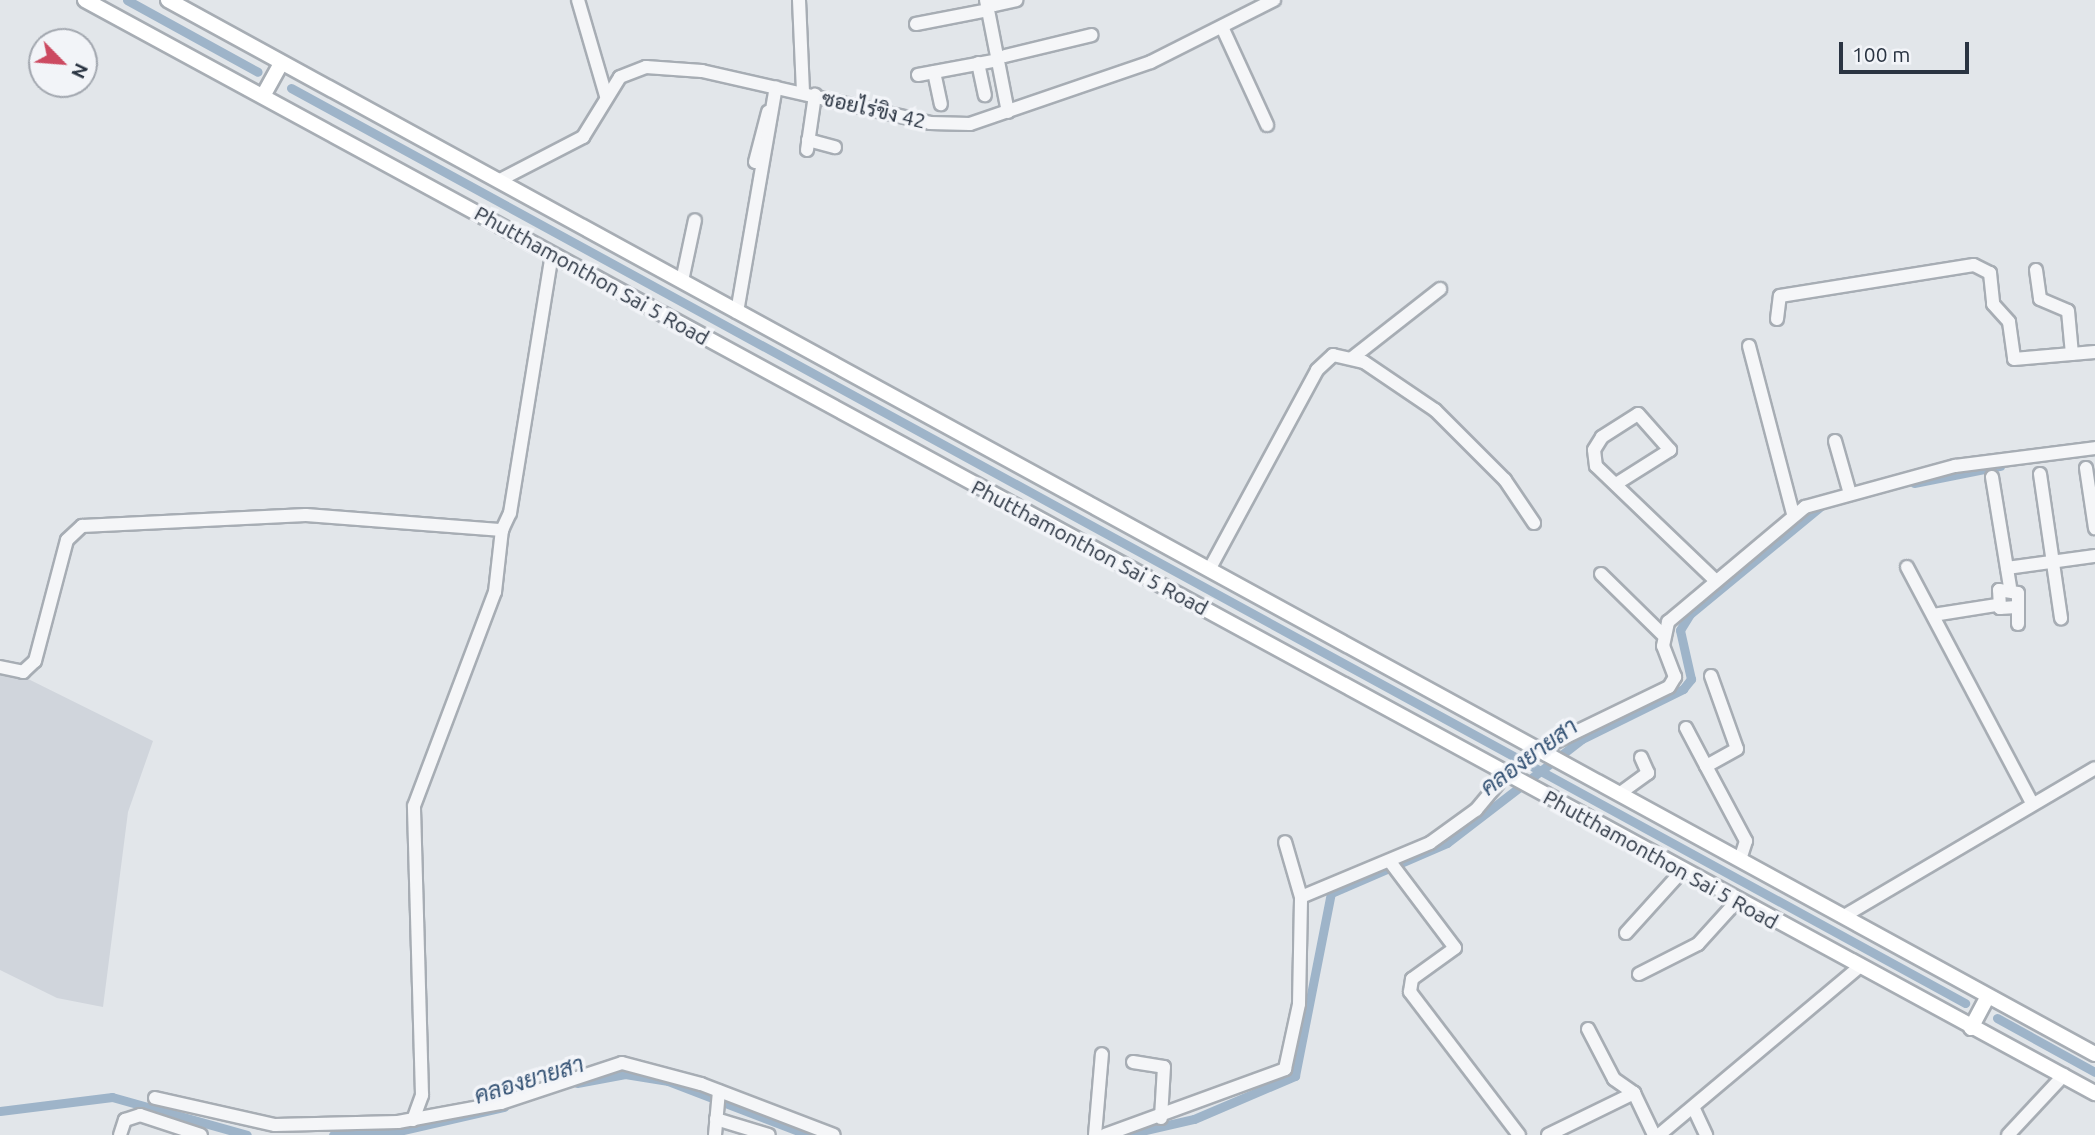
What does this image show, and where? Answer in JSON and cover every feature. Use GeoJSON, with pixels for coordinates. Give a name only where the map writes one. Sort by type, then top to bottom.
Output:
{"type":"FeatureCollection","features":[{"type":"Feature","properties":{"kind":"main road","name":"Phutthamonthon Sai 5 Road"},"geometry":{"type":"LineString","coordinates":[[85,0],[1858,968],[2095,1093]]}},
{"type":"Feature","properties":{"kind":"main road","name":"Phutthamonthon Sai 5 Road"},"geometry":{"type":"LineString","coordinates":[[168,0],[2095,1054]]}},
{"type":"Feature","properties":{"kind":"main road"},"geometry":{"type":"LineString","coordinates":[[263,96],[281,63]]}},
{"type":"Feature","properties":{"kind":"main road"},"geometry":{"type":"LineString","coordinates":[[1971,1028],[1988,996]]}},
{"type":"Feature","properties":{"kind":"street"},"geometry":{"type":"LineString","coordinates":[[578,0],[606,96]]}},
{"type":"Feature","properties":{"kind":"street"},"geometry":{"type":"LineString","coordinates":[[799,0],[809,94],[807,145],[835,147]]}},
{"type":"Feature","properties":{"kind":"street"},"geometry":{"type":"LineString","coordinates":[[916,24],[1016,0]]}},
{"type":"Feature","properties":{"kind":"street","name":"ซอยไร่ขิง 42"},"geometry":{"type":"LineString","coordinates":[[498,181],[583,137],[606,96],[630,71],[659,66],[776,87],[947,125],[1012,110],[1151,62],[1275,0]]}},
{"type":"Feature","properties":{"kind":"street"},"geometry":{"type":"LineString","coordinates":[[991,4],[1012,110]]}},
{"type":"Feature","properties":{"kind":"street"},"geometry":{"type":"LineString","coordinates":[[1222,27],[1267,125]]}},
{"type":"Feature","properties":{"kind":"street"},"geometry":{"type":"LineString","coordinates":[[918,75],[1002,58],[1093,35]]}},
{"type":"Feature","properties":{"kind":"street"},"geometry":{"type":"LineString","coordinates":[[978,63],[985,95]]}},
{"type":"Feature","properties":{"kind":"street"},"geometry":{"type":"LineString","coordinates":[[934,72],[941,104]]}},
{"type":"Feature","properties":{"kind":"street"},"geometry":{"type":"LineString","coordinates":[[734,310],[760,131],[773,107],[776,87]]}},
{"type":"Feature","properties":{"kind":"street"},"geometry":{"type":"LineString","coordinates":[[682,281],[695,220]]}},
{"type":"Feature","properties":{"kind":"street"},"geometry":{"type":"LineString","coordinates":[[410,1126],[422,1095],[414,806],[495,592],[502,530],[552,254]]}},
{"type":"Feature","properties":{"kind":"street"},"geometry":{"type":"LineString","coordinates":[[1777,319],[1780,296],[1974,265],[1990,273],[1993,304],[2009,322],[2011,357],[2095,352]]}},
{"type":"Feature","properties":{"kind":"street"},"geometry":{"type":"LineString","coordinates":[[2036,270],[2040,299],[2068,312],[2072,354]]}},
{"type":"Feature","properties":{"kind":"street"},"geometry":{"type":"LineString","coordinates":[[1352,358],[1440,289]]}},
{"type":"Feature","properties":{"kind":"street"},"geometry":{"type":"LineString","coordinates":[[1749,346],[1793,514]]}},
{"type":"Feature","properties":{"kind":"street"},"geometry":{"type":"LineString","coordinates":[[1209,570],[1317,370],[1332,355],[1352,358],[1434,410],[1505,480],[1534,523]]}},
{"type":"Feature","properties":{"kind":"street"},"geometry":{"type":"LineString","coordinates":[[1616,484],[1670,450],[1638,414],[1594,450],[1596,466],[1715,580]]}},
{"type":"Feature","properties":{"kind":"street"},"geometry":{"type":"LineString","coordinates":[[1835,441],[1849,490]]}},
{"type":"Feature","properties":{"kind":"street"},"geometry":{"type":"LineString","coordinates":[[1662,635],[1676,611],[1793,514],[1849,490],[1997,457],[2095,447]]}},
{"type":"Feature","properties":{"kind":"street"},"geometry":{"type":"LineString","coordinates":[[2086,468],[2095,528]]}},
{"type":"Feature","properties":{"kind":"street"},"geometry":{"type":"LineString","coordinates":[[2040,474],[2062,618]]}},
{"type":"Feature","properties":{"kind":"street"},"geometry":{"type":"LineString","coordinates":[[1992,477],[2010,587],[2018,593],[2018,624]]}},
{"type":"Feature","properties":{"kind":"street"},"geometry":{"type":"LineString","coordinates":[[0,667],[23,672],[35,661],[67,540],[82,526],[306,515],[502,530]]}},
{"type":"Feature","properties":{"kind":"street"},"geometry":{"type":"LineString","coordinates":[[2007,568],[2095,556]]}},
{"type":"Feature","properties":{"kind":"street"},"geometry":{"type":"LineString","coordinates":[[1907,567],[2032,803]]}},
{"type":"Feature","properties":{"kind":"street"},"geometry":{"type":"LineString","coordinates":[[1541,751],[1669,687],[1675,677],[1662,635],[1601,574]]}},
{"type":"Feature","properties":{"kind":"street"},"geometry":{"type":"LineString","coordinates":[[1997,605],[1999,590],[2010,587]]}},
{"type":"Feature","properties":{"kind":"street"},"geometry":{"type":"LineString","coordinates":[[1936,620],[1955,611],[1997,605],[2006,611],[2016,607]]}},
{"type":"Feature","properties":{"kind":"street"},"geometry":{"type":"LineString","coordinates":[[1706,766],[1737,749],[1711,676]]}},
{"type":"Feature","properties":{"kind":"street"},"geometry":{"type":"LineString","coordinates":[[1686,728],[1743,834],[1740,860]]}},
{"type":"Feature","properties":{"kind":"street"},"geometry":{"type":"LineString","coordinates":[[1619,794],[1648,773],[1641,757]]}},
{"type":"Feature","properties":{"kind":"street"},"geometry":{"type":"LineString","coordinates":[[1844,916],[2095,768]]}},
{"type":"Feature","properties":{"kind":"street"},"geometry":{"type":"LineString","coordinates":[[1301,897],[1394,868],[1458,823],[1508,775]]}},
{"type":"Feature","properties":{"kind":"street"},"geometry":{"type":"LineString","coordinates":[[1105,1135],[1161,1118],[1285,1069],[1299,1004],[1301,897],[1285,842]]}},
{"type":"Feature","properties":{"kind":"street"},"geometry":{"type":"LineString","coordinates":[[1394,868],[1455,948],[1412,979],[1410,992],[1519,1135]]}},
{"type":"Feature","properties":{"kind":"street"},"geometry":{"type":"LineString","coordinates":[[1626,933],[1682,871]]}},
{"type":"Feature","properties":{"kind":"street"},"geometry":{"type":"LineString","coordinates":[[1639,974],[1698,944],[1737,901]]}},
{"type":"Feature","properties":{"kind":"street"},"geometry":{"type":"LineString","coordinates":[[1588,1029],[1614,1079],[1634,1093],[1657,1135],[1694,1108],[1858,968]]}},
{"type":"Feature","properties":{"kind":"street"},"geometry":{"type":"LineString","coordinates":[[1095,1135],[1102,1054]]}},
{"type":"Feature","properties":{"kind":"street"},"geometry":{"type":"LineString","coordinates":[[1133,1062],[1164,1068],[1161,1118]]}},
{"type":"Feature","properties":{"kind":"street"},"geometry":{"type":"LineString","coordinates":[[155,1098],[275,1125],[410,1126],[622,1063],[716,1104],[769,1135]]}},
{"type":"Feature","properties":{"kind":"street"},"geometry":{"type":"LineString","coordinates":[[2008,1135],[2064,1075]]}},
{"type":"Feature","properties":{"kind":"street"},"geometry":{"type":"LineString","coordinates":[[1548,1135],[1634,1093]]}},
{"type":"Feature","properties":{"kind":"street"},"geometry":{"type":"LineString","coordinates":[[422,1095],[436,1117]]}},
{"type":"Feature","properties":{"kind":"street"},"geometry":{"type":"LineString","coordinates":[[715,1135],[716,1104]]}},
{"type":"Feature","properties":{"kind":"street"},"geometry":{"type":"LineString","coordinates":[[716,1104],[834,1135]]}},
{"type":"Feature","properties":{"kind":"street"},"geometry":{"type":"LineString","coordinates":[[1694,1108],[1706,1135]]}},
{"type":"Feature","properties":{"kind":"street"},"geometry":{"type":"LineString","coordinates":[[120,1135],[125,1120],[141,1115],[201,1135]]}},
{"type":"Feature","properties":{"kind":"shaded area"},"geometry":{"type":"Polygon","coordinates":[[[0,665],[153,741],[128,812],[103,1007],[57,998],[0,970],[0,665]]]}},
{"type":"Feature","properties":{"kind":"waterway"},"geometry":{"type":"LineString","coordinates":[[127,0],[258,72]]}},
{"type":"Feature","properties":{"kind":"waterway"},"geometry":{"type":"LineString","coordinates":[[291,88],[1965,1003]]}},
{"type":"Feature","properties":{"kind":"waterway","name":"คลองยายสา"},"geometry":{"type":"LineString","coordinates":[[1914,483],[2000,466]]}},
{"type":"Feature","properties":{"kind":"waterway","name":"คลองยายสา"},"geometry":{"type":"LineString","coordinates":[[1124,1135],[1194,1119],[1295,1076],[1331,893],[1447,843],[1582,739],[1683,689],[1691,679],[1680,630],[1690,614],[1822,505]]}},
{"type":"Feature","properties":{"kind":"waterway"},"geometry":{"type":"LineString","coordinates":[[1997,1018],[2095,1072]]}},
{"type":"Feature","properties":{"kind":"waterway","name":"คลองยายสา"},"geometry":{"type":"LineString","coordinates":[[577,1083],[625,1074],[668,1081],[809,1135]]}},
{"type":"Feature","properties":{"kind":"waterway","name":"คลองยายสา"},"geometry":{"type":"LineString","coordinates":[[0,1111],[112,1097],[247,1135]]}},
{"type":"Feature","properties":{"kind":"waterway","name":"คลองยายสา"},"geometry":{"type":"LineString","coordinates":[[333,1135],[399,1131],[504,1107]]}}]}
